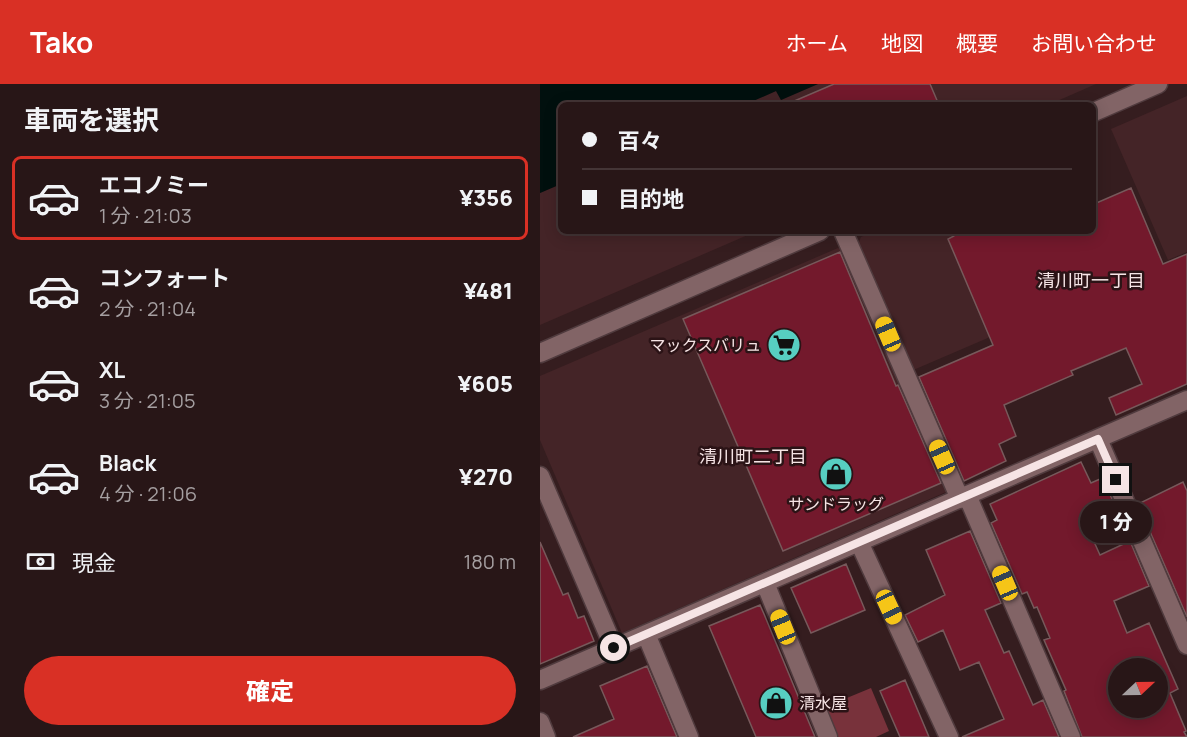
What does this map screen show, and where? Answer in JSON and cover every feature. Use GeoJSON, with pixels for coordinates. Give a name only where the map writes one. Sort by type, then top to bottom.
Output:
{"type":"FeatureCollection","features":[{"type":"Feature","properties":{"kind":"street"},"geometry":{"type":"LineString","coordinates":[[1096,111],[1158,84]]}},
{"type":"Feature","properties":{"kind":"street"},"geometry":{"type":"LineString","coordinates":[[540,353],[813,234]]}},
{"type":"Feature","properties":{"kind":"street"},"geometry":{"type":"LineString","coordinates":[[844,234],[1071,737]]}},
{"type":"Feature","properties":{"kind":"street"},"geometry":{"type":"LineString","coordinates":[[540,680],[1187,400]]}},
{"type":"Feature","properties":{"kind":"street"},"geometry":{"type":"LineString","coordinates":[[1098,439],[1187,645]]}},
{"type":"Feature","properties":{"kind":"street"},"geometry":{"type":"LineString","coordinates":[[540,476],[614,648]]}},
{"type":"Feature","properties":{"kind":"street"},"geometry":{"type":"LineString","coordinates":[[860,542],[949,737]]}},
{"type":"Feature","properties":{"kind":"street"},"geometry":{"type":"LineString","coordinates":[[765,583],[828,737]]}},
{"type":"Feature","properties":{"kind":"street"},"geometry":{"type":"LineString","coordinates":[[646,634],[688,737]]}},
{"type":"Feature","properties":{"kind":"street"},"geometry":{"type":"LineString","coordinates":[[540,722],[546,737]]}},
{"type":"Feature","properties":{"kind":"shaded area"},"geometry":{"type":"Polygon","coordinates":[[[540,84],[818,84],[781,100],[776,91],[751,102],[558,102],[558,185],[540,193],[540,84]]]}},
{"type":"Feature","properties":{"kind":"shaded area"},"geometry":{"type":"Polygon","coordinates":[[[818,84],[1096,84],[1055,102],[751,102],[776,91],[781,100],[818,84]]]}},
{"type":"Feature","properties":{"kind":"shaded area"},"geometry":{"type":"Polygon","coordinates":[[[1187,96],[1187,252],[1168,260],[1111,129],[1187,96]]]}},
{"type":"Feature","properties":{"kind":"shaded area"},"geometry":{"type":"Polygon","coordinates":[[[558,185],[558,234],[750,234],[540,325],[540,193],[558,185]]]}},
{"type":"Feature","properties":{"kind":"shaded area"},"geometry":{"type":"Polygon","coordinates":[[[868,234],[1088,234],[1111,285],[911,371],[857,246],[861,237],[868,234]]]}},
{"type":"Feature","properties":{"kind":"shaded area"},"geometry":{"type":"Polygon","coordinates":[[[838,248],[844,250],[947,489],[946,492],[622,633],[540,440],[540,376],[838,248]]]}},
{"type":"Feature","properties":{"kind":"shaded area"},"geometry":{"type":"Polygon","coordinates":[[[871,688],[889,731],[876,737],[838,737],[825,707],[871,688]]]}},
{"type":"Feature","properties":{"kind":"building"},"geometry":{"type":"Polygon","coordinates":[[[834,84],[930,84],[938,102],[792,102],[834,84]]]}},
{"type":"Feature","properties":{"kind":"building"},"geometry":{"type":"Polygon","coordinates":[[[1131,188],[1163,264],[1187,254],[1187,384],[1116,415],[1109,398],[1142,384],[1126,348],[1071,371],[1073,375],[1004,405],[1016,436],[999,444],[1006,461],[964,481],[919,377],[993,345],[948,239],[955,234],[1096,234],[1096,203],[1131,188]]]}},
{"type":"Feature","properties":{"kind":"building"},"geometry":{"type":"Polygon","coordinates":[[[840,252],[896,386],[898,385],[941,483],[783,551],[683,319],[840,252]]]}},
{"type":"Feature","properties":{"kind":"building"},"geometry":{"type":"Polygon","coordinates":[[[1081,462],[1091,483],[1100,479],[1106,494],[1109,492],[1117,511],[1086,524],[1100,555],[1130,541],[1149,586],[1114,601],[1127,633],[1149,623],[1164,658],[1108,658],[1108,718],[1168,718],[1168,666],[1178,689],[1170,693],[1187,737],[1082,737],[1064,691],[1066,690],[1044,640],[1050,638],[1037,607],[1034,608],[1027,592],[1022,594],[991,523],[997,520],[990,504],[1081,462]]]}},
{"type":"Feature","properties":{"kind":"building"},"geometry":{"type":"Polygon","coordinates":[[[1183,482],[1187,491],[1187,617],[1138,504],[1183,482]]]}},
{"type":"Feature","properties":{"kind":"building"},"geometry":{"type":"Polygon","coordinates":[[[970,531],[1001,603],[985,610],[1004,653],[1009,651],[1033,705],[1043,700],[1059,737],[962,737],[1004,719],[979,662],[960,670],[943,630],[918,642],[905,615],[945,595],[926,550],[970,531]]]}},
{"type":"Feature","properties":{"kind":"building"},"geometry":{"type":"Polygon","coordinates":[[[540,542],[563,595],[568,593],[578,618],[584,616],[594,641],[540,664],[540,542]]]}},
{"type":"Feature","properties":{"kind":"building"},"geometry":{"type":"Polygon","coordinates":[[[846,564],[865,610],[811,633],[791,588],[846,564]]]}},
{"type":"Feature","properties":{"kind":"building"},"geometry":{"type":"Polygon","coordinates":[[[760,605],[815,737],[756,737],[709,626],[760,605]]]}},
{"type":"Feature","properties":{"kind":"building"},"geometry":{"type":"Polygon","coordinates":[[[647,666],[677,737],[573,737],[614,719],[600,686],[647,666]]]}},
{"type":"Feature","properties":{"kind":"building"},"geometry":{"type":"Polygon","coordinates":[[[905,680],[929,737],[900,737],[880,691],[905,680]]]}},
{"type":"Feature","properties":{"kind":"place","name":"マックスバリュ"},"geometry":{"type":"Point","coordinates":[784,345]}},
{"type":"Feature","properties":{"kind":"place","name":"サンドラッグ"},"geometry":{"type":"Point","coordinates":[836,474]}},
{"type":"Feature","properties":{"kind":"place","name":"清水屋"},"geometry":{"type":"Point","coordinates":[776,703]}},
{"type":"Feature","properties":{"kind":"district","name":"清川町一丁目"},"geometry":{"type":"Point","coordinates":[1091,281]}},
{"type":"Feature","properties":{"kind":"district","name":"清川町二丁目"},"geometry":{"type":"Point","coordinates":[753,457]}},
{"type":"Feature","properties":{"kind":"route"},"geometry":{"type":"LineString","coordinates":[[614,648],[1098,439],[1116,480]]}}]}
